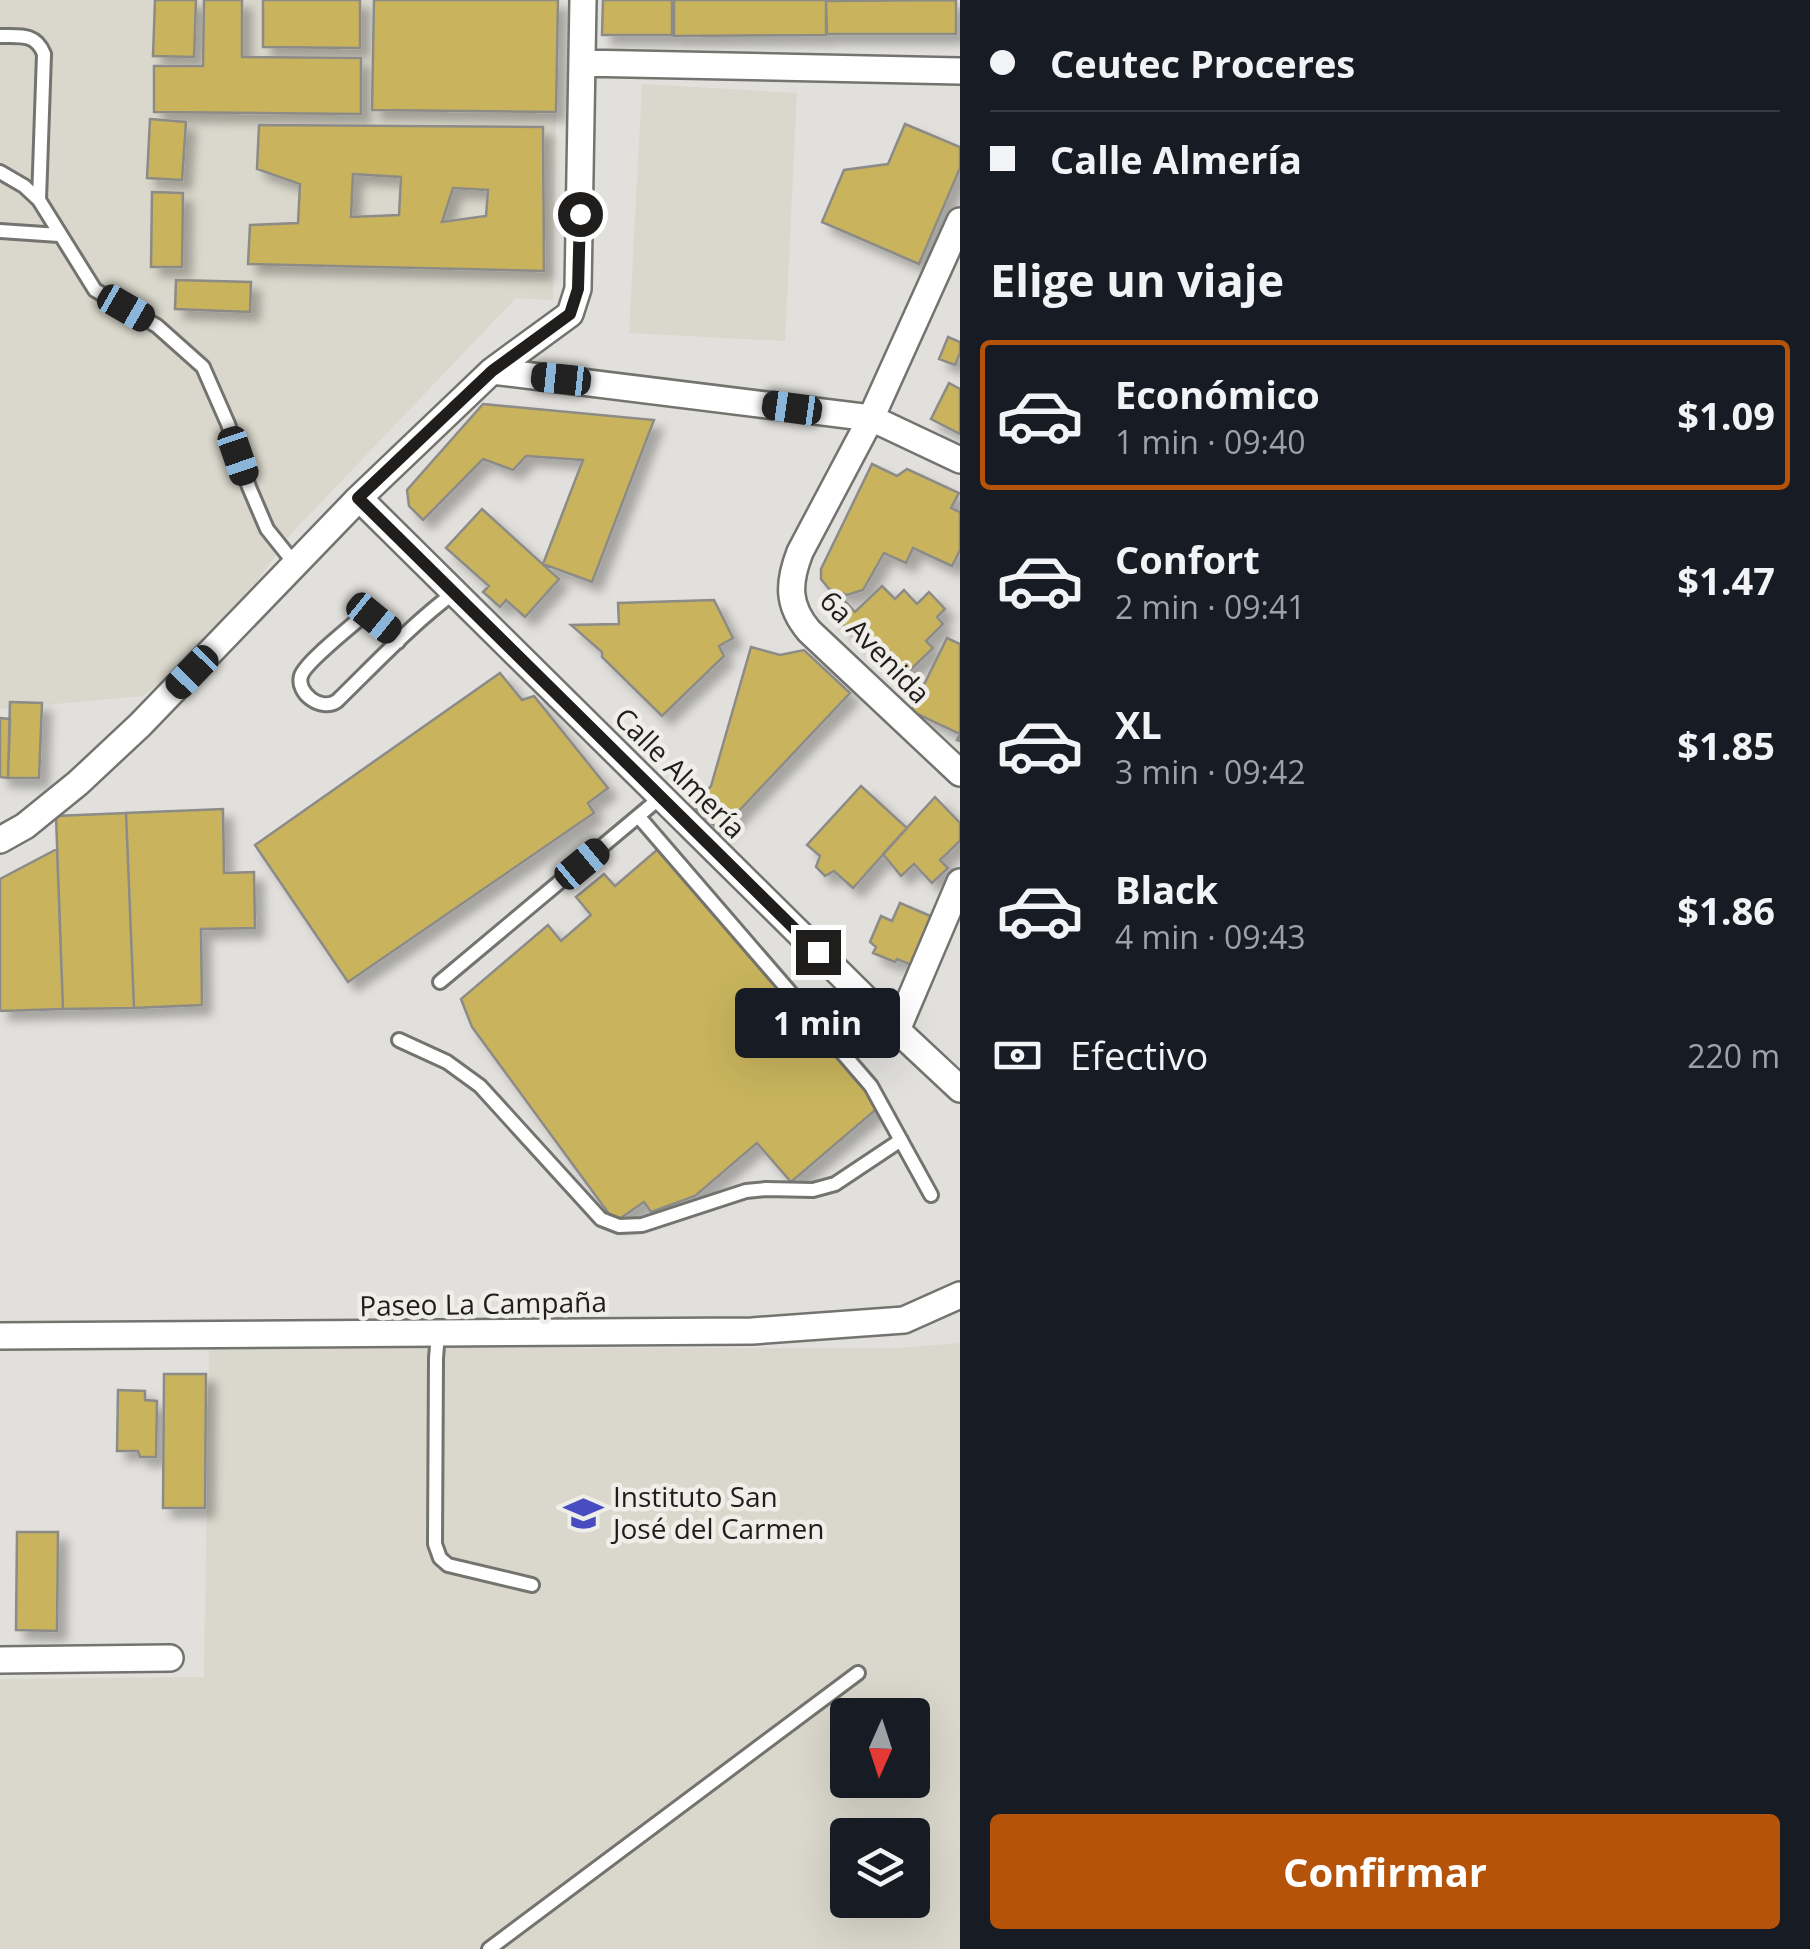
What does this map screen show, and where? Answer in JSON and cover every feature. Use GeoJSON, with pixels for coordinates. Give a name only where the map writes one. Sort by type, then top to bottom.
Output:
{"type":"FeatureCollection","features":[{"type":"Feature","properties":{"kind":"street"},"geometry":{"type":"LineString","coordinates":[[0,840],[25,826],[78,783],[140,725],[358,498],[492,371],[570,314],[578,289],[582,0]]}},
{"type":"Feature","properties":{"kind":"street"},"geometry":{"type":"LineString","coordinates":[[582,62],[960,71]]}},
{"type":"Feature","properties":{"kind":"street","name":"6a Avenida"},"geometry":{"type":"LineString","coordinates":[[960,221],[871,418],[792,573],[795,615],[808,631],[960,774]]}},
{"type":"Feature","properties":{"kind":"street"},"geometry":{"type":"LineString","coordinates":[[492,371],[871,418],[960,460]]}},
{"type":"Feature","properties":{"kind":"street","name":"Calle Almería"},"geometry":{"type":"LineString","coordinates":[[358,498],[960,1089]]}},
{"type":"Feature","properties":{"kind":"street"},"geometry":{"type":"LineString","coordinates":[[897,1030],[960,882]]}},
{"type":"Feature","properties":{"kind":"street","name":"Paseo La Campaña"},"geometry":{"type":"LineString","coordinates":[[0,1336],[752,1331],[904,1320],[960,1295]]}},
{"type":"Feature","properties":{"kind":"street"},"geometry":{"type":"LineString","coordinates":[[0,1660],[170,1658]]}},
{"type":"Feature","properties":{"kind":"lane"},"geometry":{"type":"LineString","coordinates":[[0,36],[34,38],[44,54],[39,200]]}},
{"type":"Feature","properties":{"kind":"lane"},"geometry":{"type":"LineString","coordinates":[[0,172],[39,200],[94,290],[157,326],[203,366],[267,530],[296,564]]}},
{"type":"Feature","properties":{"kind":"lane"},"geometry":{"type":"LineString","coordinates":[[0,231],[59,235]]}},
{"type":"Feature","properties":{"kind":"lane"},"geometry":{"type":"LineString","coordinates":[[398,642],[374,618],[358,620],[309,664],[301,674],[300,684],[308,696],[330,706],[455,592]]}},
{"type":"Feature","properties":{"kind":"lane"},"geometry":{"type":"LineString","coordinates":[[440,982],[662,797]]}},
{"type":"Feature","properties":{"kind":"lane"},"geometry":{"type":"LineString","coordinates":[[639,817],[871,1086],[931,1195]]}},
{"type":"Feature","properties":{"kind":"lane"},"geometry":{"type":"LineString","coordinates":[[399,1040],[447,1062],[480,1086],[601,1218],[619,1226],[642,1225],[746,1191],[813,1190],[834,1184],[900,1140]]}},
{"type":"Feature","properties":{"kind":"lane"},"geometry":{"type":"LineString","coordinates":[[438,1334],[435,1544],[440,1558],[448,1565],[532,1585]]}},
{"type":"Feature","properties":{"kind":"lane"},"geometry":{"type":"LineString","coordinates":[[489,1949],[858,1673]]}},
{"type":"Feature","properties":{"kind":"shaded area"},"geometry":{"type":"Polygon","coordinates":[[[0,0],[558,0],[553,300],[516,298],[289,536],[220,635],[143,696],[0,709],[0,0]]]}},
{"type":"Feature","properties":{"kind":"shaded area"},"geometry":{"type":"Polygon","coordinates":[[[642,84],[797,93],[785,341],[629,333],[642,84]]]}},
{"type":"Feature","properties":{"kind":"shaded area","name":"Instituto San José del Carmen"},"geometry":{"type":"Polygon","coordinates":[[[960,1343],[960,1949],[0,1949],[0,1679],[204,1677],[209,1348],[899,1348],[960,1343]]]}},
{"type":"Feature","properties":{"kind":"building"},"geometry":{"type":"Polygon","coordinates":[[[155,0],[196,0],[194,57],[153,56],[155,0]]]}},
{"type":"Feature","properties":{"kind":"building"},"geometry":{"type":"Polygon","coordinates":[[[204,0],[242,0],[242,57],[361,58],[361,114],[154,112],[154,66],[203,66],[204,0]]]}},
{"type":"Feature","properties":{"kind":"building"},"geometry":{"type":"Polygon","coordinates":[[[263,0],[360,0],[360,48],[263,47],[263,0]]]}},
{"type":"Feature","properties":{"kind":"building"},"geometry":{"type":"Polygon","coordinates":[[[374,0],[558,0],[556,112],[372,110],[374,0]]]}},
{"type":"Feature","properties":{"kind":"building"},"geometry":{"type":"Polygon","coordinates":[[[603,0],[672,0],[672,35],[602,35],[603,0]]]}},
{"type":"Feature","properties":{"kind":"building"},"geometry":{"type":"Polygon","coordinates":[[[674,0],[826,0],[826,35],[674,36],[674,0]]]}},
{"type":"Feature","properties":{"kind":"building"},"geometry":{"type":"Polygon","coordinates":[[[956,0],[956,34],[827,34],[826,1],[956,0]]]}},
{"type":"Feature","properties":{"kind":"building"},"geometry":{"type":"Polygon","coordinates":[[[150,119],[186,122],[182,180],[147,178],[150,119]]]}},
{"type":"Feature","properties":{"kind":"building"},"geometry":{"type":"Polygon","coordinates":[[[905,124],[960,147],[960,168],[919,264],[822,222],[844,170],[888,164],[905,124]]]}},
{"type":"Feature","properties":{"kind":"building"},"geometry":{"type":"Polygon","coordinates":[[[259,125],[543,127],[544,271],[248,264],[250,225],[298,223],[300,184],[257,169],[259,125]],[[353,174],[351,217],[399,215],[401,177],[353,174]],[[453,188],[442,222],[486,216],[488,190],[453,188]]]}},
{"type":"Feature","properties":{"kind":"building"},"geometry":{"type":"Polygon","coordinates":[[[152,192],[183,193],[182,267],[151,267],[152,192]]]}},
{"type":"Feature","properties":{"kind":"building"},"geometry":{"type":"Polygon","coordinates":[[[176,280],[251,282],[250,312],[175,309],[176,280]]]}},
{"type":"Feature","properties":{"kind":"building"},"geometry":{"type":"Polygon","coordinates":[[[948,337],[960,342],[955,365],[939,359],[948,337]]]}},
{"type":"Feature","properties":{"kind":"building"},"geometry":{"type":"Polygon","coordinates":[[[949,383],[960,389],[960,434],[931,419],[949,383]]]}},
{"type":"Feature","properties":{"kind":"building"},"geometry":{"type":"Polygon","coordinates":[[[483,404],[654,420],[592,582],[543,564],[583,460],[526,456],[513,470],[483,459],[423,520],[409,506],[407,490],[483,404]]]}},
{"type":"Feature","properties":{"kind":"building"},"geometry":{"type":"Polygon","coordinates":[[[872,464],[897,476],[907,469],[959,493],[951,508],[960,512],[960,550],[952,566],[913,548],[906,563],[884,553],[863,590],[847,595],[829,589],[821,579],[821,569],[872,464]]]}},
{"type":"Feature","properties":{"kind":"building"},"geometry":{"type":"Polygon","coordinates":[[[482,509],[559,579],[525,617],[506,600],[500,607],[483,592],[489,586],[446,548],[482,509]]]}},
{"type":"Feature","properties":{"kind":"building"},"geometry":{"type":"Polygon","coordinates":[[[882,586],[895,599],[904,590],[917,604],[929,592],[945,609],[937,617],[943,624],[926,641],[933,648],[899,681],[832,614],[845,601],[855,612],[882,586]]]}},
{"type":"Feature","properties":{"kind":"building"},"geometry":{"type":"Polygon","coordinates":[[[714,600],[733,638],[719,646],[724,656],[662,716],[571,625],[619,624],[618,603],[714,600]]]}},
{"type":"Feature","properties":{"kind":"building"},"geometry":{"type":"Polygon","coordinates":[[[947,638],[960,644],[960,734],[911,711],[947,638]]]}},
{"type":"Feature","properties":{"kind":"building"},"geometry":{"type":"Polygon","coordinates":[[[751,647],[780,655],[804,650],[850,693],[720,831],[693,806],[711,786],[751,647]]]}},
{"type":"Feature","properties":{"kind":"building"},"geometry":{"type":"Polygon","coordinates":[[[500,673],[522,700],[534,696],[608,788],[588,803],[594,813],[348,982],[255,845],[500,673]]]}},
{"type":"Feature","properties":{"kind":"building"},"geometry":{"type":"Polygon","coordinates":[[[10,702],[42,703],[39,778],[8,778],[10,702]]]}},
{"type":"Feature","properties":{"kind":"building"},"geometry":{"type":"Polygon","coordinates":[[[0,718],[10,719],[8,778],[0,777],[0,718]]]}},
{"type":"Feature","properties":{"kind":"building"},"geometry":{"type":"Polygon","coordinates":[[[861,786],[907,828],[853,888],[834,871],[825,876],[816,867],[820,856],[807,845],[861,786]]]}},
{"type":"Feature","properties":{"kind":"building"},"geometry":{"type":"Polygon","coordinates":[[[935,797],[960,823],[960,841],[940,860],[948,868],[932,883],[914,864],[901,876],[883,854],[935,797]]]}},
{"type":"Feature","properties":{"kind":"building"},"geometry":{"type":"Polygon","coordinates":[[[223,809],[224,873],[254,872],[255,928],[201,929],[202,1005],[134,1008],[126,813],[223,809]]]}},
{"type":"Feature","properties":{"kind":"building"},"geometry":{"type":"Polygon","coordinates":[[[126,813],[134,1008],[63,1009],[56,816],[126,813]]]}},
{"type":"Feature","properties":{"kind":"building"},"geometry":{"type":"Polygon","coordinates":[[[57,849],[63,1009],[0,1011],[0,879],[57,849]]]}},
{"type":"Feature","properties":{"kind":"building"},"geometry":{"type":"Polygon","coordinates":[[[658,849],[880,1106],[791,1182],[757,1143],[695,1196],[651,1212],[644,1202],[615,1222],[472,1027],[461,999],[548,925],[561,941],[591,915],[576,897],[604,874],[615,886],[658,849]]]}},
{"type":"Feature","properties":{"kind":"building"},"geometry":{"type":"Polygon","coordinates":[[[900,903],[935,918],[914,966],[873,953],[876,947],[870,942],[881,916],[892,921],[900,903]]]}},
{"type":"Feature","properties":{"kind":"building"},"geometry":{"type":"Polygon","coordinates":[[[164,1374],[206,1374],[205,1508],[163,1508],[164,1374]]]}},
{"type":"Feature","properties":{"kind":"building"},"geometry":{"type":"Polygon","coordinates":[[[118,1390],[145,1391],[145,1400],[157,1401],[156,1457],[140,1457],[138,1451],[117,1451],[118,1390]]]}},
{"type":"Feature","properties":{"kind":"building"},"geometry":{"type":"Polygon","coordinates":[[[17,1532],[58,1532],[57,1631],[16,1630],[17,1532]]]}},
{"type":"Feature","properties":{"kind":"place","name":"Instituto San José del Carmen"},"geometry":{"type":"Point","coordinates":[583,1513]}},
{"type":"Feature","properties":{"kind":"route"},"geometry":{"type":"LineString","coordinates":[[580,214],[578,289],[570,314],[492,371],[358,498],[818,952]]}}]}
